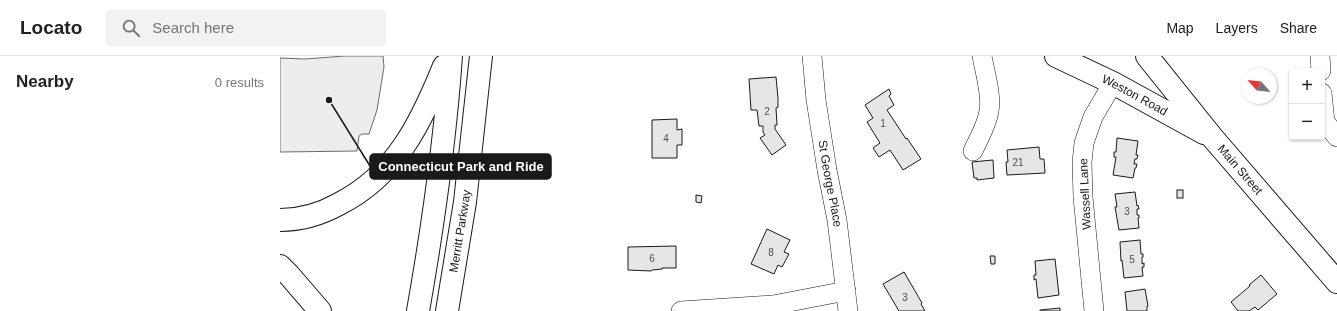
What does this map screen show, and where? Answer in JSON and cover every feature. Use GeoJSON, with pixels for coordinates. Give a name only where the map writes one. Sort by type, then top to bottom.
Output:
{"type":"FeatureCollection","features":[{"type":"Feature","properties":{"kind":"main road"},"geometry":{"type":"LineString","coordinates":[[280,220],[307,216],[329,209],[348,200],[372,183],[392,162],[406,144],[432,95],[450,56]]}},
{"type":"Feature","properties":{"kind":"main road"},"geometry":{"type":"LineString","coordinates":[[418,311],[430,242],[441,161],[447,106],[450,56]]}},
{"type":"Feature","properties":{"kind":"main road","name":"Merritt Parkway"},"geometry":{"type":"LineString","coordinates":[[447,311],[465,202],[481,56]]}},
{"type":"Feature","properties":{"kind":"main road","name":"Weston Road"},"geometry":{"type":"LineString","coordinates":[[1056,56],[1113,83],[1212,137]]}},
{"type":"Feature","properties":{"kind":"main road","name":"Main Street"},"geometry":{"type":"LineString","coordinates":[[1147,56],[1212,137],[1337,282]]}},
{"type":"Feature","properties":{"kind":"main road"},"geometry":{"type":"LineString","coordinates":[[280,266],[320,311]]}},
{"type":"Feature","properties":{"kind":"street","name":"St George Place"},"geometry":{"type":"LineString","coordinates":[[812,56],[816,100],[827,170],[837,220],[848,311]]}},
{"type":"Feature","properties":{"kind":"street"},"geometry":{"type":"LineString","coordinates":[[973,151],[990,111],[990,98],[982,56]]}},
{"type":"Feature","properties":{"kind":"street"},"geometry":{"type":"LineString","coordinates":[[1320,56],[1320,68]]}},
{"type":"Feature","properties":{"kind":"street","name":"Wassell Lane"},"geometry":{"type":"LineString","coordinates":[[1094,311],[1083,197],[1082,162],[1084,143],[1093,117],[1113,83]]}},
{"type":"Feature","properties":{"kind":"street"},"geometry":{"type":"LineString","coordinates":[[1323,104],[1325,122],[1337,137]]}},
{"type":"Feature","properties":{"kind":"street"},"geometry":{"type":"LineString","coordinates":[[681,311],[773,306],[846,291]]}},
{"type":"Feature","properties":{"kind":"shaded area"},"geometry":{"type":"Polygon","coordinates":[[[345,56],[383,56],[384,67],[377,110],[369,134],[362,134],[359,136],[357,151],[280,152],[280,58],[305,59],[345,56]]]}},
{"type":"Feature","properties":{"kind":"building"},"geometry":{"type":"Polygon","coordinates":[[[776,77],[778,107],[776,108],[777,125],[775,125],[775,129],[786,145],[772,155],[760,138],[765,135],[763,132],[763,126],[759,126],[757,110],[751,110],[749,79],[776,77]]]}},
{"type":"Feature","properties":{"kind":"building"},"geometry":{"type":"Polygon","coordinates":[[[889,89],[891,94],[889,96],[894,105],[887,110],[921,159],[903,170],[890,150],[879,157],[873,148],[880,143],[867,122],[873,118],[865,105],[889,89]]]}},
{"type":"Feature","properties":{"kind":"building"},"geometry":{"type":"Polygon","coordinates":[[[677,119],[677,130],[682,129],[682,145],[677,145],[677,158],[652,158],[652,120],[677,119]]]}},
{"type":"Feature","properties":{"kind":"building"},"geometry":{"type":"Polygon","coordinates":[[[1117,138],[1138,141],[1136,155],[1138,155],[1134,164],[1137,164],[1133,178],[1113,175],[1116,157],[1114,157],[1114,152],[1116,152],[1117,138]]]}},
{"type":"Feature","properties":{"kind":"building"},"geometry":{"type":"Polygon","coordinates":[[[1039,147],[1040,159],[1044,159],[1045,173],[1007,175],[1007,150],[1039,147]]]}},
{"type":"Feature","properties":{"kind":"building"},"geometry":{"type":"Polygon","coordinates":[[[993,160],[994,178],[977,180],[977,178],[974,178],[972,162],[993,160]]]}},
{"type":"Feature","properties":{"kind":"building"},"geometry":{"type":"Polygon","coordinates":[[[1177,190],[1183,190],[1183,198],[1177,198],[1177,190]]]}},
{"type":"Feature","properties":{"kind":"building"},"geometry":{"type":"Polygon","coordinates":[[[1135,192],[1137,206],[1138,205],[1139,209],[1137,209],[1137,215],[1139,215],[1139,228],[1119,230],[1115,207],[1117,207],[1115,194],[1135,192]]]}},
{"type":"Feature","properties":{"kind":"building"},"geometry":{"type":"Polygon","coordinates":[[[696,195],[702,196],[701,203],[696,202],[696,195]]]}},
{"type":"Feature","properties":{"kind":"building"},"geometry":{"type":"Polygon","coordinates":[[[767,229],[790,240],[784,252],[789,254],[782,267],[778,265],[774,274],[751,264],[767,229]]]}},
{"type":"Feature","properties":{"kind":"building"},"geometry":{"type":"Polygon","coordinates":[[[1140,240],[1141,254],[1143,254],[1142,264],[1144,263],[1144,267],[1142,267],[1143,276],[1124,278],[1120,242],[1140,240]]]}},
{"type":"Feature","properties":{"kind":"building"},"geometry":{"type":"Polygon","coordinates":[[[676,246],[676,268],[662,268],[651,271],[628,270],[628,247],[676,246]]]}},
{"type":"Feature","properties":{"kind":"building"},"geometry":{"type":"Polygon","coordinates":[[[990,256],[995,256],[995,264],[991,264],[990,256]]]}},
{"type":"Feature","properties":{"kind":"building"},"geometry":{"type":"Polygon","coordinates":[[[1055,259],[1059,295],[1038,298],[1036,279],[1034,280],[1034,275],[1036,275],[1035,261],[1055,259]]]}},
{"type":"Feature","properties":{"kind":"building"},"geometry":{"type":"Polygon","coordinates":[[[904,272],[925,311],[899,311],[883,284],[904,272]]]}},
{"type":"Feature","properties":{"kind":"building"},"geometry":{"type":"Polygon","coordinates":[[[1261,275],[1277,294],[1258,310],[1255,307],[1249,311],[1238,311],[1231,302],[1261,275]]]}},
{"type":"Feature","properties":{"kind":"building"},"geometry":{"type":"Polygon","coordinates":[[[1145,289],[1148,306],[1147,311],[1127,311],[1125,292],[1145,289]]]}},
{"type":"Feature","properties":{"kind":"building"},"geometry":{"type":"Polygon","coordinates":[[[1060,308],[1060,311],[1040,311],[1040,310],[1060,308]]]}},
{"type":"Feature","properties":{"kind":"place","name":"Connecticut Park and Ride"},"geometry":{"type":"Point","coordinates":[329,100]}}]}
